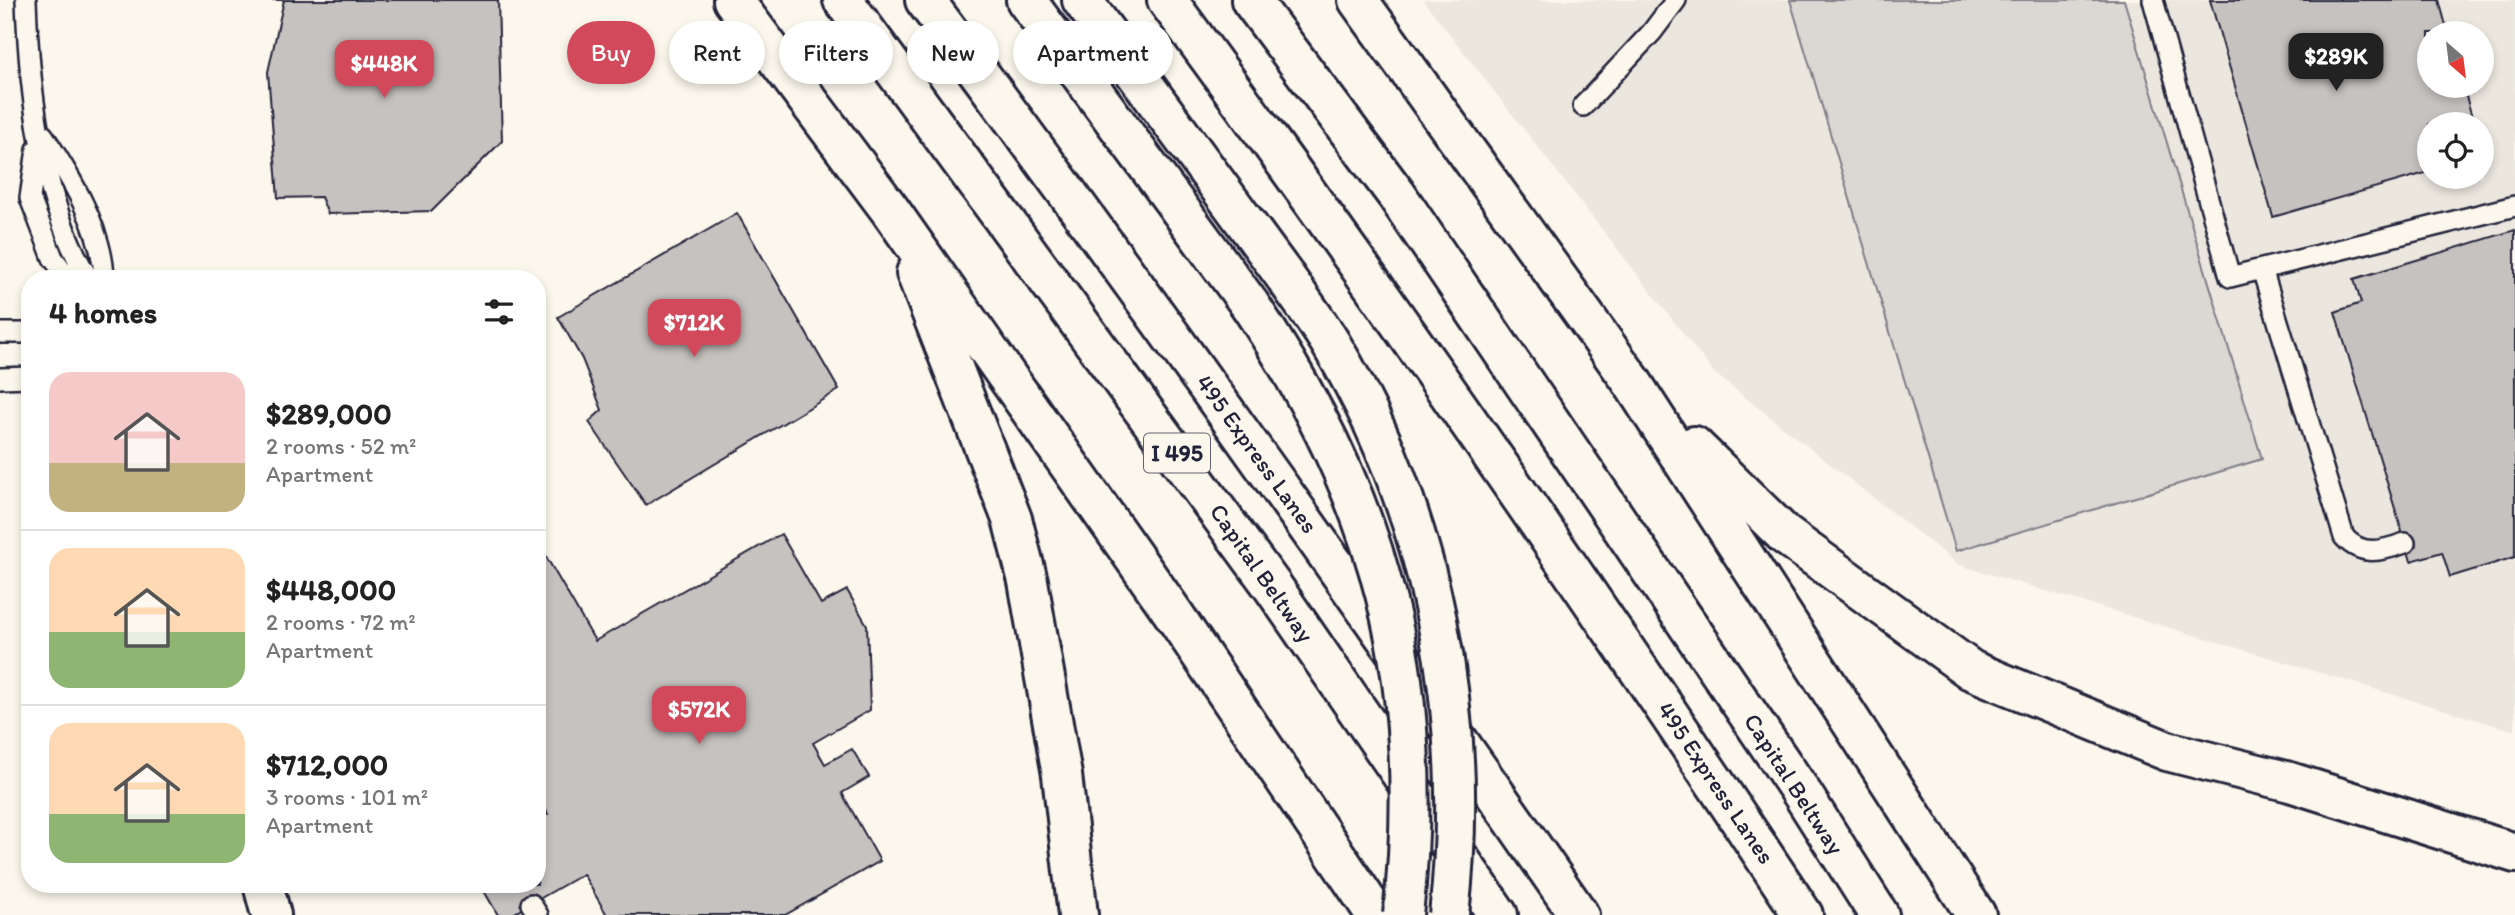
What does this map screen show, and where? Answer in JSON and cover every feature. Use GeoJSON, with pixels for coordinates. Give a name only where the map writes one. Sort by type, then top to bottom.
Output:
{"type":"FeatureCollection","features":[{"type":"Feature","properties":{"kind":"main road"},"geometry":{"type":"LineString","coordinates":[[733,0],[890,209],[1173,612],[1376,915]]}},
{"type":"Feature","properties":{"kind":"main road","name":"Capital Beltway"},"geometry":{"type":"LineString","coordinates":[[843,0],[1265,576],[1498,915]]}},
{"type":"Feature","properties":{"kind":"main road","name":"495 Express Lanes"},"geometry":{"type":"LineString","coordinates":[[925,0],[1113,252],[1340,569],[1579,915]]}},
{"type":"Feature","properties":{"kind":"main road"},"geometry":{"type":"LineString","coordinates":[[1026,0],[1250,305],[1292,367],[1329,437],[1359,504],[1382,577],[1399,657],[1410,741],[1410,817],[1403,915]]}},
{"type":"Feature","properties":{"kind":"main road"},"geometry":{"type":"LineString","coordinates":[[1082,0],[1286,278],[1331,344],[1370,417],[1401,488],[1426,565],[1444,649],[1455,738],[1456,819],[1448,915]]}},
{"type":"Feature","properties":{"kind":"main road","name":"495 Express Lanes"},"geometry":{"type":"LineString","coordinates":[[1167,0],[1289,165],[1623,642],[1803,915]]}},
{"type":"Feature","properties":{"kind":"main road","name":"Capital Beltway"},"geometry":{"type":"LineString","coordinates":[[1251,0],[1396,194],[1803,795],[1880,915]]}},
{"type":"Feature","properties":{"kind":"main road"},"geometry":{"type":"LineString","coordinates":[[1358,0],[1630,379],[1976,915]]}},
{"type":"Feature","properties":{"kind":"main road"},"geometry":{"type":"LineString","coordinates":[[890,209],[1012,519],[1028,581],[1062,775],[1078,915]]}},
{"type":"Feature","properties":{"kind":"main road"},"geometry":{"type":"LineString","coordinates":[[1630,379],[1730,484],[1785,535],[1971,670],[2167,751],[2290,782],[2515,853]]}},
{"type":"Feature","properties":{"kind":"main road"},"geometry":{"type":"LineString","coordinates":[[243,915],[248,893]]}},
{"type":"Feature","properties":{"kind":"main road"},"geometry":{"type":"LineString","coordinates":[[265,893],[271,915]]}},
{"type":"Feature","properties":{"kind":"lane"},"geometry":{"type":"LineString","coordinates":[[26,0],[27,48],[52,199],[84,270]]}},
{"type":"Feature","properties":{"kind":"lane"},"geometry":{"type":"LineString","coordinates":[[1583,106],[1652,32],[1676,0]]}},
{"type":"Feature","properties":{"kind":"lane"},"geometry":{"type":"LineString","coordinates":[[2153,0],[2231,277],[2515,206]]}},
{"type":"Feature","properties":{"kind":"lane"},"geometry":{"type":"LineString","coordinates":[[41,131],[30,198],[53,258],[62,270]]}},
{"type":"Feature","properties":{"kind":"lane"},"geometry":{"type":"LineString","coordinates":[[41,131],[77,191],[101,255],[103,270]]}},
{"type":"Feature","properties":{"kind":"lane"},"geometry":{"type":"LineString","coordinates":[[2262,269],[2344,537],[2352,546],[2378,552],[2405,543]]}},
{"type":"Feature","properties":{"kind":"lane"},"geometry":{"type":"LineString","coordinates":[[0,334],[21,333]]}},
{"type":"Feature","properties":{"kind":"lane"},"geometry":{"type":"LineString","coordinates":[[0,378],[21,377]]}},
{"type":"Feature","properties":{"kind":"shaded area"},"geometry":{"type":"Polygon","coordinates":[[[1423,0],[2515,0],[2515,731],[1959,565],[1714,373],[1423,0]]]}},
{"type":"Feature","properties":{"kind":"shaded area"},"geometry":{"type":"Polygon","coordinates":[[[1790,0],[2124,0],[2262,459],[1956,551],[1790,0]]]}},
{"type":"Feature","properties":{"kind":"building"},"geometry":{"type":"Polygon","coordinates":[[[284,0],[498,0],[502,141],[432,211],[328,214],[321,197],[278,198],[268,72],[284,0]]]}},
{"type":"Feature","properties":{"kind":"building"},"geometry":{"type":"Polygon","coordinates":[[[2210,0],[2439,0],[2445,21],[2417,21],[2417,98],[2466,98],[2471,112],[2417,112],[2417,175],[2273,217],[2210,0]]]}},
{"type":"Feature","properties":{"kind":"building"},"geometry":{"type":"Polygon","coordinates":[[[737,213],[839,390],[646,505],[589,422],[602,410],[582,359],[558,317],[737,213]]]}},
{"type":"Feature","properties":{"kind":"building"},"geometry":{"type":"Polygon","coordinates":[[[2515,230],[2515,557],[2450,577],[2442,552],[2411,561],[2335,312],[2361,303],[2354,279],[2515,230]]]}},
{"type":"Feature","properties":{"kind":"building"},"geometry":{"type":"Polygon","coordinates":[[[781,534],[821,604],[847,590],[867,625],[870,710],[813,743],[825,764],[852,749],[869,777],[842,793],[880,861],[785,915],[607,915],[583,874],[511,915],[498,915],[485,893],[546,893],[546,557],[595,641],[781,534]]]}}]}
